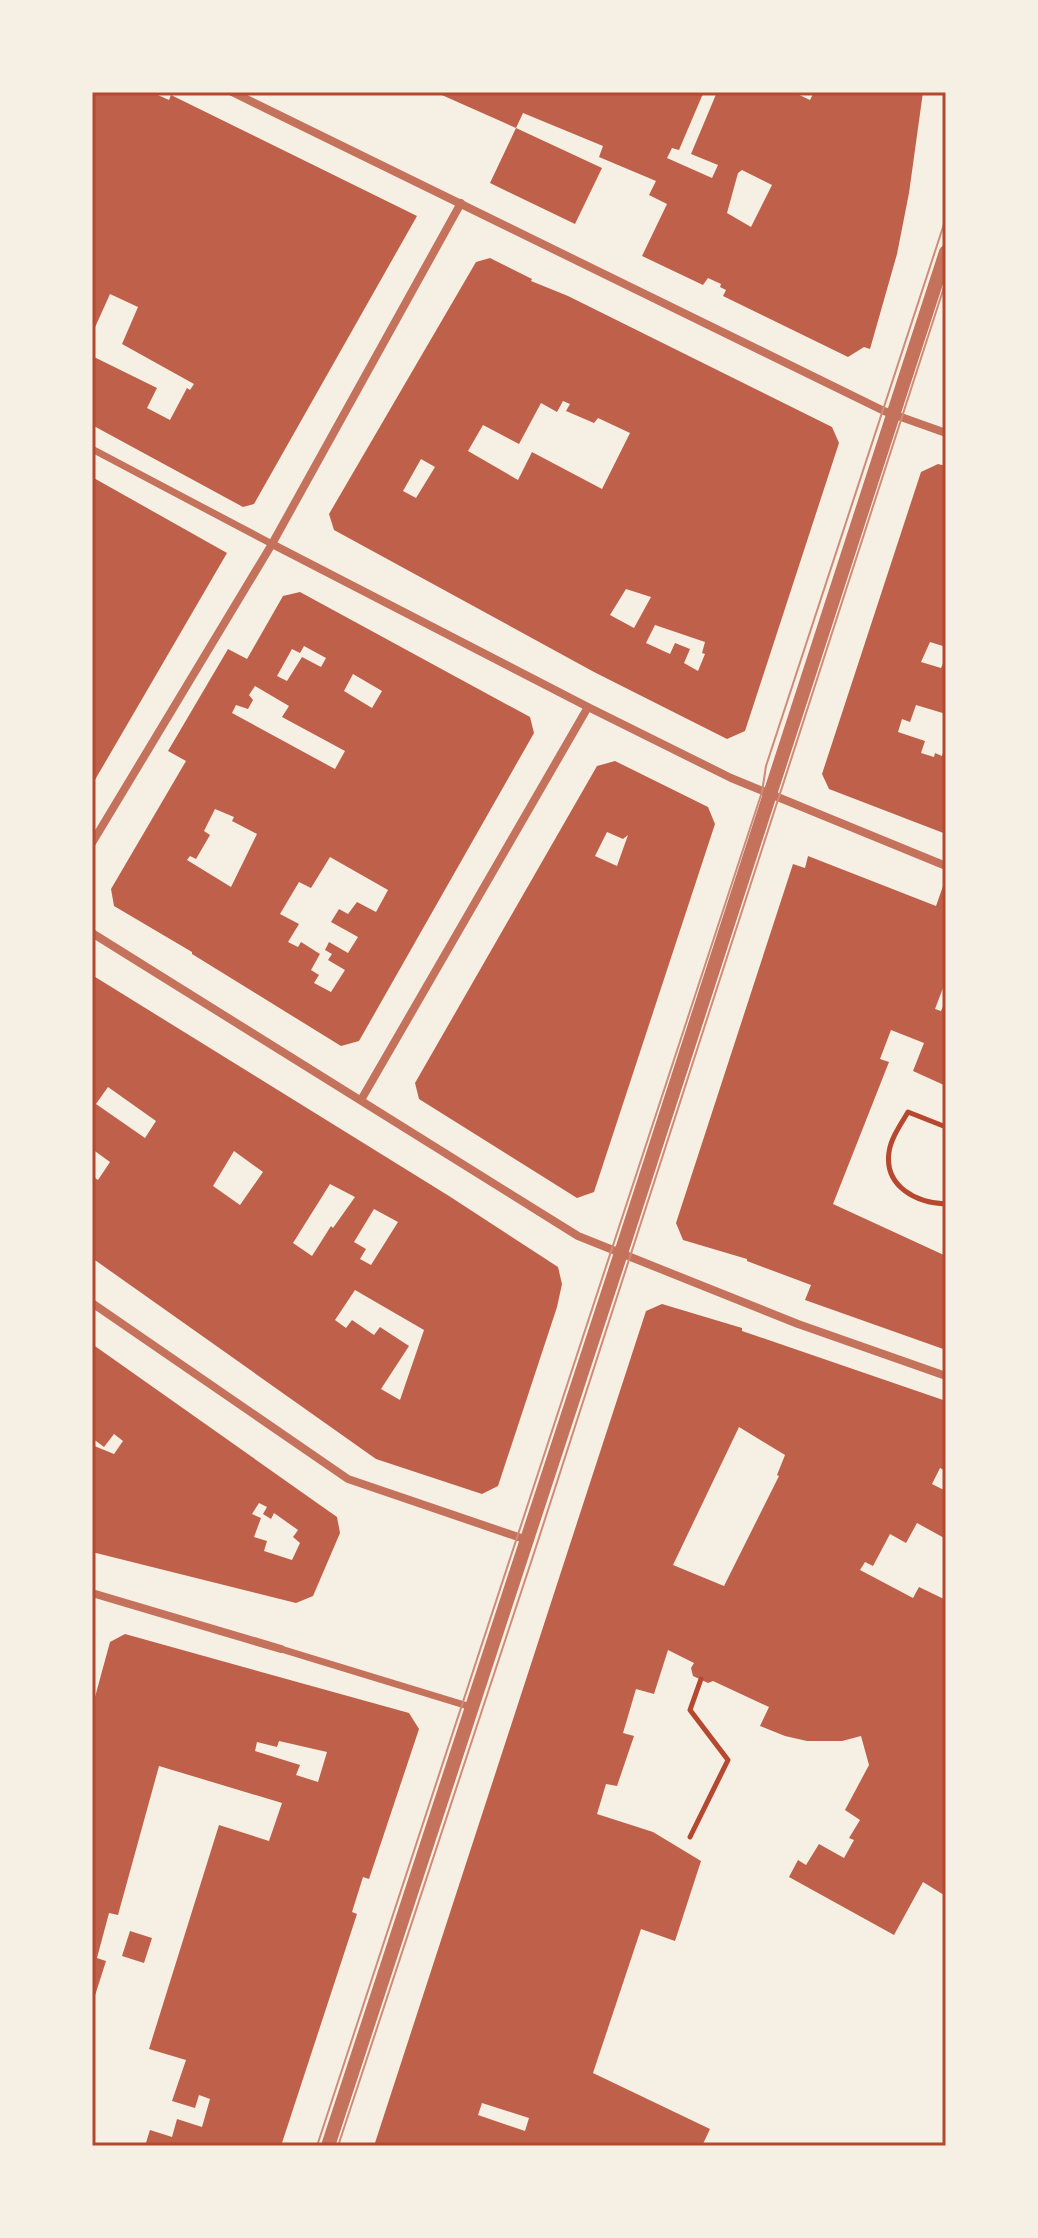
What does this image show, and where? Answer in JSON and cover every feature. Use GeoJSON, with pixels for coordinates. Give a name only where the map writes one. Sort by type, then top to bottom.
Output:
{"type":"FeatureCollection","features":[{"type":"Feature","properties":{"kind":"street"},"geometry":{"type":"LineString","coordinates":[[232,92],[893,415],[946,433]]}},
{"type":"Feature","properties":{"kind":"street"},"geometry":{"type":"LineString","coordinates":[[92,843],[272,544],[461,203]]}},
{"type":"Feature","properties":{"kind":"street"},"geometry":{"type":"LineString","coordinates":[[328,2146],[946,252]]}},
{"type":"Feature","properties":{"kind":"street"},"geometry":{"type":"LineString","coordinates":[[92,449],[588,707],[770,795],[946,866]]}},
{"type":"Feature","properties":{"kind":"street"},"geometry":{"type":"LineString","coordinates":[[361,1100],[588,707]]}},
{"type":"Feature","properties":{"kind":"street"},"geometry":{"type":"LineString","coordinates":[[92,933],[578,1236],[798,1324],[946,1376]]}},
{"type":"Feature","properties":{"kind":"street"},"geometry":{"type":"LineString","coordinates":[[92,1303],[348,1479],[527,1540]]}},
{"type":"Feature","properties":{"kind":"street"},"geometry":{"type":"LineString","coordinates":[[92,1593],[471,1707]]}},
{"type":"Feature","properties":{"kind":"path"},"geometry":{"type":"LineString","coordinates":[[946,1127],[908,1112],[889,1151],[889,1171],[906,1195],[946,1204]]}},
{"type":"Feature","properties":{"kind":"path"},"geometry":{"type":"LineString","coordinates":[[690,1837],[728,1760],[690,1710],[701,1679]]}},
{"type":"Feature","properties":{"kind":"building"},"geometry":{"type":"Polygon","coordinates":[[[92,92],[151,92],[169,100],[171,95],[417,216],[254,504],[243,507],[92,425],[92,356],[157,388],[147,408],[170,420],[187,388],[190,390],[194,384],[122,344],[138,307],[110,294],[92,334],[92,92]]]}},
{"type":"Feature","properties":{"kind":"building"},"geometry":{"type":"Polygon","coordinates":[[[435,92],[706,92],[679,150],[672,148],[667,158],[712,178],[718,165],[691,154],[717,92],[793,92],[810,100],[814,92],[923,92],[897,254],[870,349],[864,347],[848,357],[723,296],[726,290],[720,287],[721,284],[708,278],[703,285],[642,256],[667,204],[649,195],[656,181],[599,157],[603,146],[523,113],[516,128],[435,92]],[[742,170],[738,173],[727,213],[751,227],[772,185],[742,170]]]}},
{"type":"Feature","properties":{"kind":"building"},"geometry":{"type":"Polygon","coordinates":[[[516,128],[602,168],[575,224],[490,183],[516,128]]]}},
{"type":"Feature","properties":{"kind":"building"},"geometry":{"type":"Polygon","coordinates":[[[490,258],[531,281],[568,296],[832,427],[839,443],[745,731],[727,739],[594,672],[334,530],[329,514],[476,262],[490,258]],[[563,401],[557,412],[541,403],[519,444],[483,425],[468,451],[518,480],[532,452],[602,489],[630,433],[598,418],[594,423],[566,411],[570,404],[563,401]],[[421,459],[403,491],[416,498],[435,467],[421,459]],[[626,589],[610,615],[634,628],[651,597],[626,589]],[[655,625],[646,643],[670,654],[675,643],[690,649],[684,663],[698,671],[705,654],[702,653],[705,642],[655,625]]]}},
{"type":"Feature","properties":{"kind":"building"},"geometry":{"type":"Polygon","coordinates":[[[938,464],[946,466],[946,647],[930,642],[921,662],[941,668],[946,657],[946,714],[916,705],[910,722],[902,719],[898,732],[925,741],[921,753],[934,757],[935,753],[942,756],[946,744],[946,834],[829,789],[822,774],[921,472],[938,464]]]}},
{"type":"Feature","properties":{"kind":"building"},"geometry":{"type":"Polygon","coordinates":[[[92,477],[227,553],[92,785],[92,477]]]}},
{"type":"Feature","properties":{"kind":"building"},"geometry":{"type":"Polygon","coordinates":[[[300,592],[530,717],[534,733],[359,1041],[341,1046],[114,906],[111,889],[186,761],[168,751],[228,649],[247,659],[283,596],[300,592]],[[304,646],[300,653],[292,649],[277,676],[287,681],[302,657],[321,667],[326,658],[304,646]],[[353,674],[344,691],[372,708],[382,691],[353,674]],[[255,686],[249,695],[253,700],[248,709],[236,705],[232,713],[335,769],[345,751],[282,717],[289,706],[255,686]],[[215,809],[204,831],[210,835],[196,859],[190,856],[187,860],[231,887],[257,834],[232,821],[234,817],[215,809]],[[330,857],[311,888],[299,882],[280,914],[299,924],[288,942],[298,947],[301,942],[320,954],[311,970],[319,975],[314,983],[331,992],[345,970],[328,960],[332,954],[325,950],[329,942],[348,953],[358,937],[331,922],[339,909],[348,914],[357,902],[376,912],[388,890],[330,857]]]}},
{"type":"Feature","properties":{"kind":"building"},"geometry":{"type":"Polygon","coordinates":[[[615,761],[708,807],[715,824],[594,1192],[577,1198],[419,1099],[415,1083],[597,766],[615,761]],[[607,832],[595,856],[617,866],[628,835],[623,839],[607,832]]]}},
{"type":"Feature","properties":{"kind":"building"},"geometry":{"type":"Polygon","coordinates":[[[808,856],[936,906],[943,886],[946,886],[946,980],[935,1009],[941,1011],[946,999],[946,1086],[913,1071],[924,1043],[891,1030],[880,1059],[889,1062],[833,1204],[946,1256],[946,1350],[805,1300],[811,1285],[747,1259],[683,1240],[676,1223],[793,864],[805,868],[808,856]]]}},
{"type":"Feature","properties":{"kind":"building"},"geometry":{"type":"Polygon","coordinates":[[[92,975],[558,1267],[562,1284],[557,1307],[498,1486],[482,1494],[376,1459],[92,1258],[92,1176],[98,1180],[110,1162],[92,1149],[92,975]],[[108,1087],[96,1104],[145,1138],[156,1121],[108,1087]],[[234,1151],[213,1186],[240,1205],[263,1172],[234,1151]],[[330,1184],[293,1243],[312,1256],[355,1197],[330,1184]],[[374,1209],[354,1242],[366,1249],[360,1259],[371,1265],[398,1222],[374,1209]],[[355,1290],[335,1320],[346,1328],[352,1320],[374,1335],[380,1327],[409,1346],[381,1389],[400,1400],[424,1330],[355,1290]]]}},
{"type":"Feature","properties":{"kind":"building"},"geometry":{"type":"Polygon","coordinates":[[[662,1304],[742,1328],[742,1331],[946,1401],[946,1471],[940,1468],[932,1484],[946,1491],[946,1539],[917,1523],[906,1543],[890,1534],[873,1566],[865,1562],[860,1570],[913,1598],[919,1587],[946,1600],[946,1891],[944,1895],[923,1882],[894,1935],[789,1877],[798,1860],[806,1865],[819,1844],[844,1858],[854,1840],[849,1838],[860,1820],[845,1810],[869,1765],[861,1736],[842,1741],[807,1741],[760,1726],[769,1707],[713,1681],[708,1683],[693,1676],[691,1668],[694,1663],[668,1650],[654,1694],[636,1689],[623,1733],[634,1736],[617,1786],[606,1784],[597,1814],[653,1832],[701,1861],[675,1941],[641,1929],[593,2073],[710,2129],[702,2146],[459,2146],[450,2143],[449,2146],[374,2146],[646,1311],[662,1304]],[[739,1427],[673,1565],[724,1586],[779,1476],[785,1455],[739,1427]],[[482,2103],[478,2115],[525,2131],[529,2118],[482,2103]]]}},
{"type":"Feature","properties":{"kind":"building"},"geometry":{"type":"Polygon","coordinates":[[[92,1344],[337,1517],[340,1533],[313,1596],[296,1603],[92,1552],[92,1445],[114,1454],[123,1441],[114,1434],[104,1447],[92,1438],[92,1344]],[[259,1503],[252,1514],[261,1518],[254,1537],[267,1541],[264,1551],[292,1560],[300,1543],[293,1537],[298,1530],[274,1513],[271,1519],[263,1514],[267,1507],[259,1503]]]}},
{"type":"Feature","properties":{"kind":"building"},"geometry":{"type":"Polygon","coordinates":[[[125,1634],[409,1713],[419,1729],[369,1879],[363,1877],[352,1912],[357,1914],[281,2146],[145,2146],[150,2130],[172,2137],[177,2119],[202,2127],[210,2099],[199,2095],[195,2108],[172,2101],[186,2060],[149,2049],[219,1825],[269,1841],[282,1803],[159,1766],[118,1915],[109,1913],[97,1958],[106,1961],[92,2005],[92,1708],[110,1642],[125,1634]],[[279,1741],[277,1747],[257,1742],[255,1751],[300,1765],[296,1775],[318,1782],[327,1752],[279,1741]]]}},
{"type":"Feature","properties":{"kind":"building"},"geometry":{"type":"Polygon","coordinates":[[[130,1931],[152,1938],[144,1963],[122,1956],[130,1931]]]}},
{"type":"Feature","properties":{"kind":"tram line"},"geometry":{"type":"LineString","coordinates":[[317,2146],[762,792],[766,766],[946,218]]}},
{"type":"Feature","properties":{"kind":"tram line"},"geometry":{"type":"LineString","coordinates":[[338,2146],[535,1550],[946,281]]}}]}
